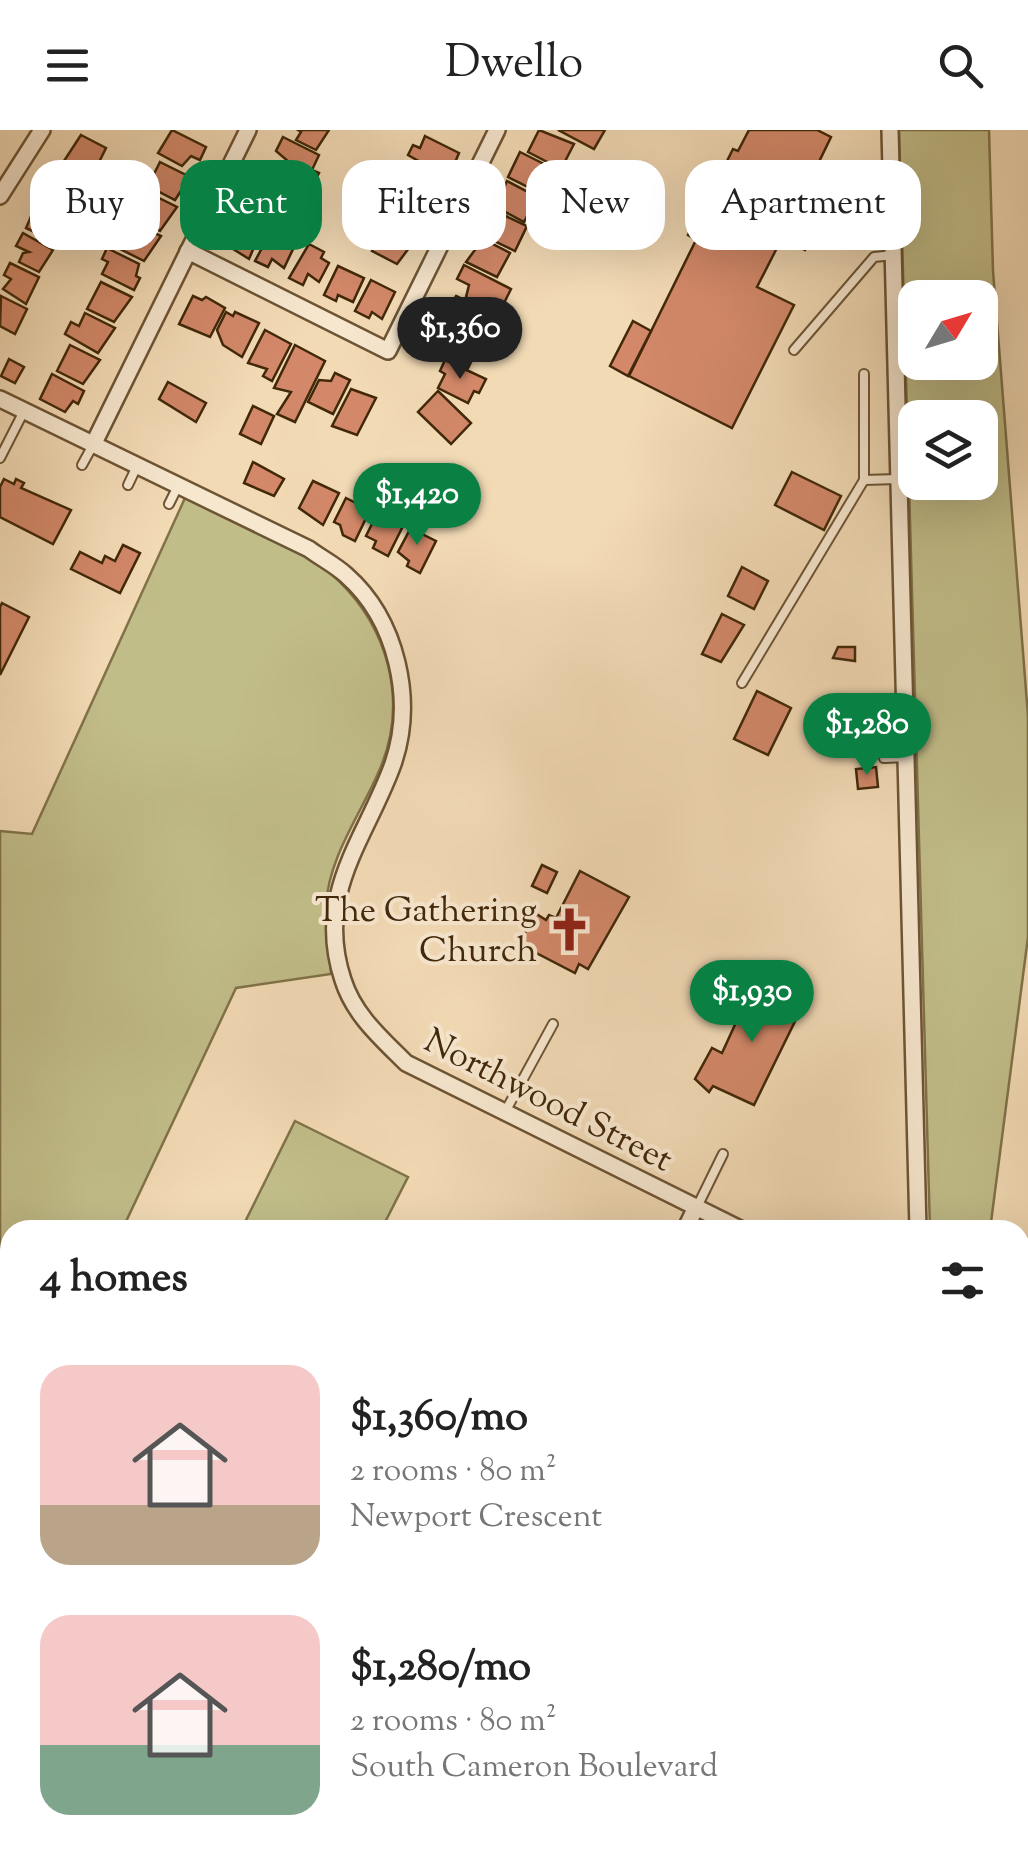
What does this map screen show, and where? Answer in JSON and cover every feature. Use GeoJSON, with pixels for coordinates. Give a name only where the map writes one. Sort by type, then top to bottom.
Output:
{"type":"FeatureCollection","features":[{"type":"Feature","properties":{"kind":"street"},"geometry":{"type":"LineString","coordinates":[[0,196],[42,130]]}},
{"type":"Feature","properties":{"kind":"street"},"geometry":{"type":"LineString","coordinates":[[93,444],[248,130]]}},
{"type":"Feature","properties":{"kind":"street"},"geometry":{"type":"LineString","coordinates":[[188,252],[388,350],[498,130]]}},
{"type":"Feature","properties":{"kind":"street"},"geometry":{"type":"LineString","coordinates":[[890,130],[898,404]]}},
{"type":"Feature","properties":{"kind":"street","name":"Northwood Street"},"geometry":{"type":"LineString","coordinates":[[0,400],[308,549],[346,575],[372,603],[401,675],[402,722],[393,764],[348,855],[338,890],[335,930],[342,980],[364,1022],[406,1064],[722,1220]]}},
{"type":"Feature","properties":{"kind":"street"},"geometry":{"type":"LineString","coordinates":[[901,500],[918,1220]]}},
{"type":"Feature","properties":{"kind":"street"},"geometry":{"type":"LineString","coordinates":[[690,1220],[697,1207]]}},
{"type":"Feature","properties":{"kind":"lane"},"geometry":{"type":"LineString","coordinates":[[794,350],[874,257],[894,255]]}},
{"type":"Feature","properties":{"kind":"lane"},"geometry":{"type":"LineString","coordinates":[[742,683],[864,480],[864,374]]}},
{"type":"Feature","properties":{"kind":"lane"},"geometry":{"type":"LineString","coordinates":[[0,458],[24,411]]}},
{"type":"Feature","properties":{"kind":"lane"},"geometry":{"type":"LineString","coordinates":[[82,466],[93,444]]}},
{"type":"Feature","properties":{"kind":"lane"},"geometry":{"type":"LineString","coordinates":[[128,484],[136,466]]}},
{"type":"Feature","properties":{"kind":"lane"},"geometry":{"type":"LineString","coordinates":[[864,480],[898,479]]}},
{"type":"Feature","properties":{"kind":"lane"},"geometry":{"type":"LineString","coordinates":[[169,504],[178,486]]}},
{"type":"Feature","properties":{"kind":"lane"},"geometry":{"type":"LineString","coordinates":[[884,758],[908,756]]}},
{"type":"Feature","properties":{"kind":"lane"},"geometry":{"type":"LineString","coordinates":[[505,1112],[552,1024]]}},
{"type":"Feature","properties":{"kind":"lane"},"geometry":{"type":"LineString","coordinates":[[697,1207],[722,1154]]}},
{"type":"Feature","properties":{"kind":"shaded area"},"geometry":{"type":"Polygon","coordinates":[[[899,130],[989,130],[994,280],[903,280],[902,250],[921,250],[921,160],[900,160],[899,130]]]}},
{"type":"Feature","properties":{"kind":"shaded area"},"geometry":{"type":"Polygon","coordinates":[[[998,335],[1028,716],[1028,937],[991,1220],[930,1220],[909,500],[998,500],[998,400],[907,400],[906,380],[998,380],[998,335]]]}},
{"type":"Feature","properties":{"kind":"shaded area"},"geometry":{"type":"Polygon","coordinates":[[[185,498],[306,556],[339,581],[356,600],[381,643],[392,690],[393,715],[382,764],[333,868],[326,905],[331,974],[236,988],[127,1220],[0,1220],[0,831],[32,834],[185,498]]]}},
{"type":"Feature","properties":{"kind":"shaded area"},"geometry":{"type":"Polygon","coordinates":[[[295,1121],[408,1177],[386,1220],[246,1220],[295,1121]]]}},
{"type":"Feature","properties":{"kind":"building"},"geometry":{"type":"Polygon","coordinates":[[[172,130],[206,147],[200,160],[191,156],[180,160],[180,165],[158,153],[172,130]]]}},
{"type":"Feature","properties":{"kind":"building"},"geometry":{"type":"Polygon","coordinates":[[[298,130],[329,130],[316,150],[296,140],[301,132],[298,130]]]}},
{"type":"Feature","properties":{"kind":"building"},"geometry":{"type":"Polygon","coordinates":[[[539,130],[574,144],[566,160],[544,160],[528,152],[539,130]]]}},
{"type":"Feature","properties":{"kind":"building"},"geometry":{"type":"Polygon","coordinates":[[[558,130],[605,130],[594,149],[558,130]]]}},
{"type":"Feature","properties":{"kind":"building"},"geometry":{"type":"Polygon","coordinates":[[[749,130],[817,130],[831,137],[820,160],[728,160],[733,149],[738,151],[749,130]]]}},
{"type":"Feature","properties":{"kind":"building"},"geometry":{"type":"Polygon","coordinates":[[[81,135],[106,148],[100,160],[65,160],[81,135]]]}},
{"type":"Feature","properties":{"kind":"building"},"geometry":{"type":"Polygon","coordinates":[[[425,136],[459,153],[456,160],[417,160],[408,155],[413,145],[420,148],[425,136]]]}},
{"type":"Feature","properties":{"kind":"building"},"geometry":{"type":"Polygon","coordinates":[[[283,137],[319,155],[317,160],[287,160],[276,151],[283,137]]]}},
{"type":"Feature","properties":{"kind":"building"},"geometry":{"type":"Polygon","coordinates":[[[520,152],[536,160],[526,160],[526,186],[508,177],[520,152]]]}},
{"type":"Feature","properties":{"kind":"building"},"geometry":{"type":"Polygon","coordinates":[[[160,162],[180,172],[180,192],[175,200],[160,192],[160,162]]]}},
{"type":"Feature","properties":{"kind":"building"},"geometry":{"type":"Polygon","coordinates":[[[506,183],[526,191],[524,222],[506,212],[506,183]]]}},
{"type":"Feature","properties":{"kind":"building"},"geometry":{"type":"Polygon","coordinates":[[[160,198],[177,207],[160,231],[160,198]]]}},
{"type":"Feature","properties":{"kind":"building"},"geometry":{"type":"Polygon","coordinates":[[[506,216],[526,226],[515,251],[506,247],[506,216]]]}},
{"type":"Feature","properties":{"kind":"building"},"geometry":{"type":"Polygon","coordinates":[[[23,233],[30,237],[30,250],[53,250],[39,272],[19,262],[23,253],[29,252],[16,246],[23,233]]]}},
{"type":"Feature","properties":{"kind":"building"},"geometry":{"type":"Polygon","coordinates":[[[106,250],[111,250],[139,264],[136,276],[140,278],[134,290],[102,274],[108,262],[102,259],[106,250]]]}},
{"type":"Feature","properties":{"kind":"building"},"geometry":{"type":"Polygon","coordinates":[[[122,250],[151,250],[144,261],[122,250]]]}},
{"type":"Feature","properties":{"kind":"building"},"geometry":{"type":"Polygon","coordinates":[[[235,250],[253,250],[249,259],[235,250]]]}},
{"type":"Feature","properties":{"kind":"building"},"geometry":{"type":"Polygon","coordinates":[[[261,250],[293,250],[284,268],[272,259],[268,267],[255,261],[261,250]]]}},
{"type":"Feature","properties":{"kind":"building"},"geometry":{"type":"Polygon","coordinates":[[[305,250],[324,252],[321,258],[329,263],[319,282],[308,274],[303,285],[289,278],[305,250]]]}},
{"type":"Feature","properties":{"kind":"building"},"geometry":{"type":"Polygon","coordinates":[[[372,250],[408,250],[397,264],[372,250]]]}},
{"type":"Feature","properties":{"kind":"building"},"geometry":{"type":"Polygon","coordinates":[[[475,250],[510,253],[497,277],[466,262],[475,250]]]}},
{"type":"Feature","properties":{"kind":"building"},"geometry":{"type":"Polygon","coordinates":[[[691,250],[776,250],[757,287],[794,305],[732,428],[629,376],[691,250]]]}},
{"type":"Feature","properties":{"kind":"building"},"geometry":{"type":"Polygon","coordinates":[[[10,263],[39,277],[26,304],[3,289],[11,279],[4,275],[10,263]]]}},
{"type":"Feature","properties":{"kind":"building"},"geometry":{"type":"Polygon","coordinates":[[[464,265],[511,289],[499,313],[466,297],[469,285],[457,279],[464,265]]]}},
{"type":"Feature","properties":{"kind":"building"},"geometry":{"type":"Polygon","coordinates":[[[338,266],[364,278],[353,302],[338,295],[336,301],[324,295],[338,266]]]}},
{"type":"Feature","properties":{"kind":"building"},"geometry":{"type":"Polygon","coordinates":[[[371,280],[395,292],[382,319],[372,312],[369,318],[355,311],[371,280]]]}},
{"type":"Feature","properties":{"kind":"building"},"geometry":{"type":"Polygon","coordinates":[[[101,282],[132,297],[114,322],[87,309],[101,282]]]}},
{"type":"Feature","properties":{"kind":"building"},"geometry":{"type":"Polygon","coordinates":[[[1,296],[27,309],[15,334],[0,326],[1,296]]]}},
{"type":"Feature","properties":{"kind":"building"},"geometry":{"type":"Polygon","coordinates":[[[193,296],[202,300],[206,297],[225,308],[210,337],[179,324],[193,296]]]}},
{"type":"Feature","properties":{"kind":"building"},"geometry":{"type":"Polygon","coordinates":[[[456,296],[485,310],[472,336],[441,321],[456,296]]]}},
{"type":"Feature","properties":{"kind":"building"},"geometry":{"type":"Polygon","coordinates":[[[226,312],[259,323],[242,357],[223,345],[217,330],[226,312]]]}},
{"type":"Feature","properties":{"kind":"building"},"geometry":{"type":"Polygon","coordinates":[[[85,313],[115,328],[98,353],[65,334],[71,322],[79,326],[85,313]]]}},
{"type":"Feature","properties":{"kind":"building"},"geometry":{"type":"Polygon","coordinates":[[[633,321],[651,331],[628,376],[610,366],[633,321]]]}},
{"type":"Feature","properties":{"kind":"building"},"geometry":{"type":"Polygon","coordinates":[[[446,328],[480,344],[468,368],[435,351],[446,328]]]}},
{"type":"Feature","properties":{"kind":"building"},"geometry":{"type":"Polygon","coordinates":[[[265,330],[291,344],[272,381],[263,376],[267,369],[248,363],[265,330]]]}},
{"type":"Feature","properties":{"kind":"building"},"geometry":{"type":"Polygon","coordinates":[[[70,345],[100,360],[83,384],[57,371],[70,345]]]}},
{"type":"Feature","properties":{"kind":"building"},"geometry":{"type":"Polygon","coordinates":[[[295,345],[325,361],[295,422],[277,414],[291,392],[274,388],[295,345]]]}},
{"type":"Feature","properties":{"kind":"building"},"geometry":{"type":"Polygon","coordinates":[[[9,359],[24,367],[15,383],[1,376],[9,359]]]}},
{"type":"Feature","properties":{"kind":"building"},"geometry":{"type":"Polygon","coordinates":[[[445,360],[486,379],[468,403],[438,388],[445,374],[440,371],[445,360]]]}},
{"type":"Feature","properties":{"kind":"building"},"geometry":{"type":"Polygon","coordinates":[[[335,373],[350,380],[333,414],[308,402],[319,380],[331,381],[335,373]]]}},
{"type":"Feature","properties":{"kind":"building"},"geometry":{"type":"Polygon","coordinates":[[[52,374],[84,391],[78,404],[73,401],[65,412],[40,399],[52,374]]]}},
{"type":"Feature","properties":{"kind":"building"},"geometry":{"type":"Polygon","coordinates":[[[168,382],[206,403],[196,422],[159,399],[168,382]]]}},
{"type":"Feature","properties":{"kind":"building"},"geometry":{"type":"Polygon","coordinates":[[[351,389],[376,398],[357,435],[332,426],[351,389]]]}},
{"type":"Feature","properties":{"kind":"building"},"geometry":{"type":"Polygon","coordinates":[[[438,391],[471,423],[451,444],[418,412],[438,391]]]}},
{"type":"Feature","properties":{"kind":"building"},"geometry":{"type":"Polygon","coordinates":[[[253,406],[274,416],[261,444],[240,434],[253,406]]]}},
{"type":"Feature","properties":{"kind":"building"},"geometry":{"type":"Polygon","coordinates":[[[253,462],[284,479],[274,496],[244,483],[253,462]]]}},
{"type":"Feature","properties":{"kind":"building"},"geometry":{"type":"Polygon","coordinates":[[[792,472],[841,496],[824,530],[775,505],[792,472]]]}},
{"type":"Feature","properties":{"kind":"building"},"geometry":{"type":"Polygon","coordinates":[[[4,479],[14,484],[16,479],[24,483],[21,488],[71,510],[53,544],[0,517],[0,487],[4,479]]]}},
{"type":"Feature","properties":{"kind":"building"},"geometry":{"type":"Polygon","coordinates":[[[313,481],[339,493],[323,525],[299,508],[313,481]]]}},
{"type":"Feature","properties":{"kind":"building"},"geometry":{"type":"Polygon","coordinates":[[[346,498],[370,510],[355,541],[343,535],[340,525],[334,522],[346,498]]]}},
{"type":"Feature","properties":{"kind":"building"},"geometry":{"type":"Polygon","coordinates":[[[377,514],[403,526],[388,556],[373,548],[376,541],[366,536],[377,514]]]}},
{"type":"Feature","properties":{"kind":"building"},"geometry":{"type":"Polygon","coordinates":[[[414,522],[426,528],[422,534],[436,541],[420,573],[407,566],[409,561],[398,552],[414,522]]]}},
{"type":"Feature","properties":{"kind":"building"},"geometry":{"type":"Polygon","coordinates":[[[123,545],[140,553],[120,593],[71,569],[80,552],[102,563],[105,556],[115,561],[123,545]]]}},
{"type":"Feature","properties":{"kind":"building"},"geometry":{"type":"Polygon","coordinates":[[[742,567],[768,581],[754,609],[728,596],[742,567]]]}},
{"type":"Feature","properties":{"kind":"building"},"geometry":{"type":"Polygon","coordinates":[[[2,603],[29,617],[0,675],[0,607],[2,603]]]}},
{"type":"Feature","properties":{"kind":"building"},"geometry":{"type":"Polygon","coordinates":[[[722,614],[744,625],[721,662],[702,654],[722,614]]]}},
{"type":"Feature","properties":{"kind":"building"},"geometry":{"type":"Polygon","coordinates":[[[838,647],[855,647],[855,661],[833,658],[838,647]]]}},
{"type":"Feature","properties":{"kind":"building"},"geometry":{"type":"Polygon","coordinates":[[[757,691],[791,708],[768,755],[734,739],[757,691]]]}},
{"type":"Feature","properties":{"kind":"building"},"geometry":{"type":"Polygon","coordinates":[[[876,767],[878,787],[858,789],[856,769],[876,767]]]}},
{"type":"Feature","properties":{"kind":"building"},"geometry":{"type":"Polygon","coordinates":[[[542,865],[557,872],[547,893],[532,886],[542,865]]]}},
{"type":"Feature","properties":{"kind":"building","name":"The Gathering Church"},"geometry":{"type":"Polygon","coordinates":[[[580,871],[629,897],[588,969],[579,964],[575,973],[519,944],[535,913],[546,920],[549,915],[556,918],[580,871]]]}},
{"type":"Feature","properties":{"kind":"building"},"geometry":{"type":"Polygon","coordinates":[[[755,981],[804,1003],[754,1105],[713,1086],[709,1092],[695,1079],[712,1048],[722,1053],[755,981]]]}},
{"type":"Feature","properties":{"kind":"place","name":"The Gathering Church"},"geometry":{"type":"Point","coordinates":[570,929]}}]}
